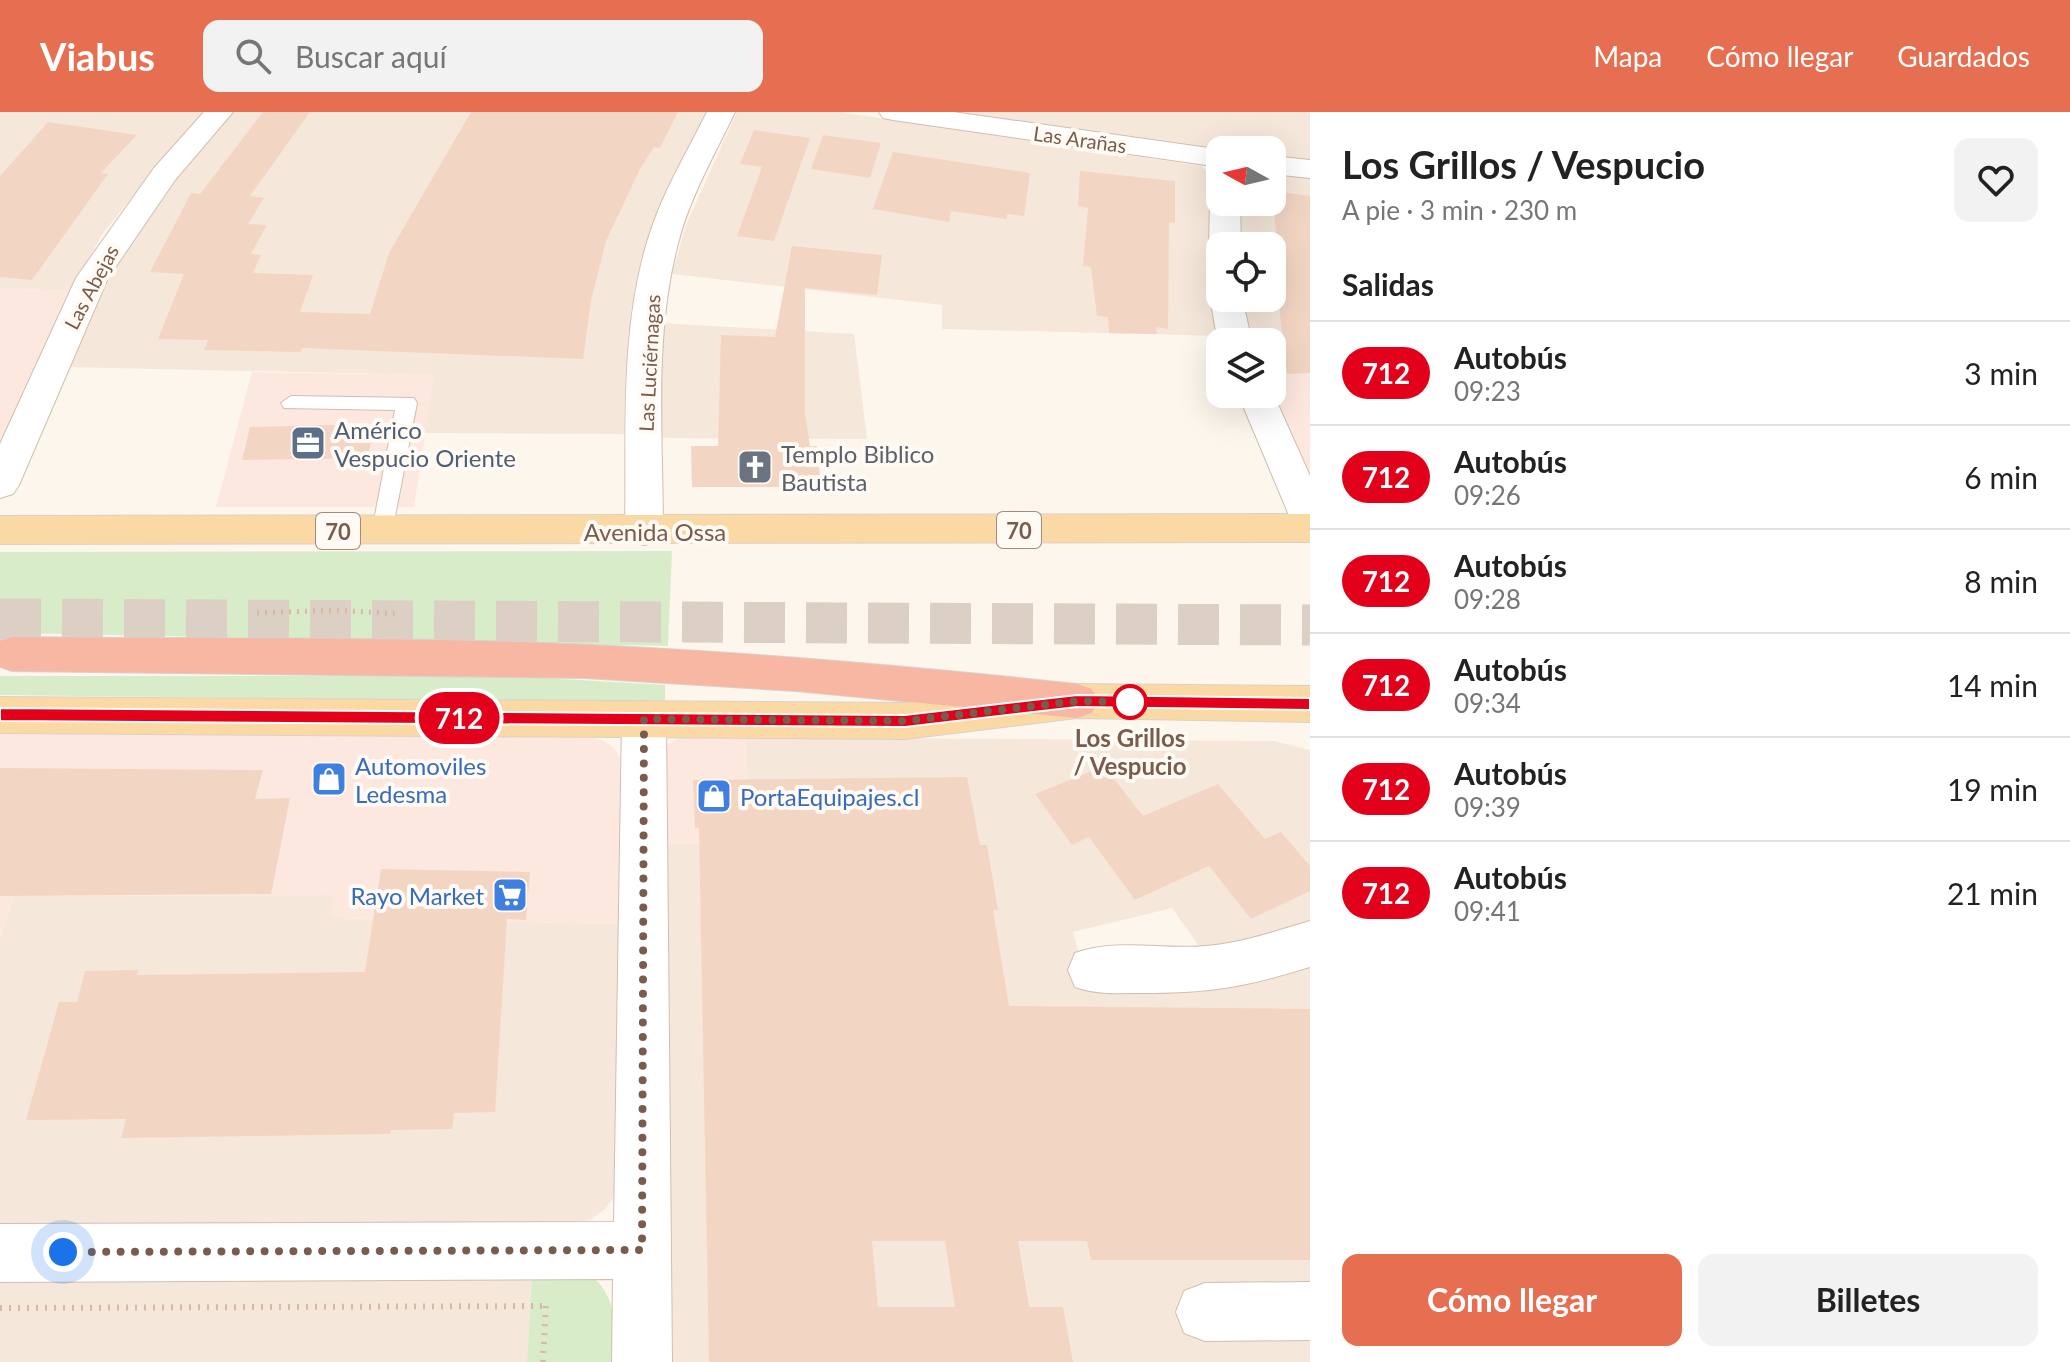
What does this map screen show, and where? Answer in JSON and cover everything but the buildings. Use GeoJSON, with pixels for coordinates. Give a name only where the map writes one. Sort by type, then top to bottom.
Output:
{"type":"FeatureCollection","features":[{"type":"Feature","properties":{"kind":"highway"},"geometry":{"type":"LineString","coordinates":[[12,654],[514,659],[650,665],[905,681],[1077,701]]}},
{"type":"Feature","properties":{"kind":"main road","name":"Avenida Ossa"},"geometry":{"type":"LineString","coordinates":[[0,530],[1310,528]]}},
{"type":"Feature","properties":{"kind":"main road"},"geometry":{"type":"LineString","coordinates":[[0,715],[905,721],[1077,701],[1310,704]]}},
{"type":"Feature","properties":{"kind":"street","name":"Las Abejas"},"geometry":{"type":"LineString","coordinates":[[0,485],[92,278],[164,174],[219,112]]}},
{"type":"Feature","properties":{"kind":"street","name":"Las Luciérnagas"},"geometry":{"type":"LineString","coordinates":[[644,531],[647,326],[653,278],[663,237],[721,112]]}},
{"type":"Feature","properties":{"kind":"street","name":"Las Arañas"},"geometry":{"type":"LineString","coordinates":[[893,112],[1206,156]]}},
{"type":"Feature","properties":{"kind":"street"},"geometry":{"type":"LineString","coordinates":[[1286,166],[1310,169]]}},
{"type":"Feature","properties":{"kind":"street"},"geometry":{"type":"LineString","coordinates":[[1262,408],[1310,520]]}},
{"type":"Feature","properties":{"kind":"street"},"geometry":{"type":"LineString","coordinates":[[642,1362],[644,719]]}},
{"type":"Feature","properties":{"kind":"street"},"geometry":{"type":"LineString","coordinates":[[1093,970],[1205,970],[1241,965],[1310,944]]}},
{"type":"Feature","properties":{"kind":"street"},"geometry":{"type":"LineString","coordinates":[[0,1253],[642,1250]]}},
{"type":"Feature","properties":{"kind":"street"},"geometry":{"type":"LineString","coordinates":[[1205,1312],[1310,1311]]}},
{"type":"Feature","properties":{"kind":"lane"},"geometry":{"type":"LineString","coordinates":[[291,403],[407,403],[383,531]]}},
{"type":"Feature","properties":{"kind":"path"},"geometry":{"type":"LineString","coordinates":[[0,1308],[546,1306]]}},
{"type":"Feature","properties":{"kind":"shaded area"},"geometry":{"type":"Polygon","coordinates":[[[0,112],[206,112],[170,149],[101,236],[72,291],[0,288],[0,112]]]}},
{"type":"Feature","properties":{"kind":"shaded area"},"geometry":{"type":"Polygon","coordinates":[[[229,112],[711,112],[656,227],[631,434],[423,433],[433,375],[65,367],[101,285],[168,183],[229,112]]]}},
{"type":"Feature","properties":{"kind":"shaded area"},"geometry":{"type":"Polygon","coordinates":[[[737,112],[840,112],[1201,166],[1206,170],[1206,216],[1213,216],[1213,232],[1206,232],[1206,312],[1216,312],[1219,328],[1206,328],[1206,336],[942,329],[942,305],[672,274],[686,225],[737,112]]]}},
{"type":"Feature","properties":{"kind":"shaded area"},"geometry":{"type":"Polygon","coordinates":[[[942,112],[1310,112],[1310,162],[1286,159],[1286,136],[1206,136],[1206,148],[942,112]]]}},
{"type":"Feature","properties":{"kind":"shaded area"},"geometry":{"type":"Polygon","coordinates":[[[1286,175],[1310,178],[1310,370],[1286,369],[1286,328],[1245,328],[1241,312],[1286,312],[1286,232],[1238,232],[1238,216],[1286,216],[1286,175]]]}},
{"type":"Feature","properties":{"kind":"shaded area"},"geometry":{"type":"Polygon","coordinates":[[[0,288],[72,291],[0,444],[0,288]]]}},
{"type":"Feature","properties":{"kind":"shaded area"},"geometry":{"type":"Polygon","coordinates":[[[660,323],[854,334],[867,439],[660,438],[660,323]]]}},
{"type":"Feature","properties":{"kind":"shaded area"},"geometry":{"type":"Polygon","coordinates":[[[1286,369],[1310,370],[1310,484],[1278,408],[1286,408],[1286,369]]]}},
{"type":"Feature","properties":{"kind":"shaded area"},"geometry":{"type":"Polygon","coordinates":[[[252,372],[434,375],[414,507],[216,507],[252,372]]]}},
{"type":"Feature","properties":{"kind":"shaded area"},"geometry":{"type":"Polygon","coordinates":[[[0,732],[582,734],[602,740],[614,748],[622,761],[622,924],[331,918],[333,895],[15,896],[0,939],[0,732]]]}},
{"type":"Feature","properties":{"kind":"shaded area"},"geometry":{"type":"Polygon","coordinates":[[[685,737],[745,737],[752,843],[663,844],[664,748],[685,737]]]}},
{"type":"Feature","properties":{"kind":"shaded area"},"geometry":{"type":"Polygon","coordinates":[[[745,737],[1274,741],[1310,750],[1310,933],[1207,957],[1172,908],[1073,932],[1086,981],[1310,956],[1310,1362],[669,1362],[663,844],[752,843],[745,737]]]}},
{"type":"Feature","properties":{"kind":"shaded area"},"geometry":{"type":"Polygon","coordinates":[[[334,895],[332,918],[622,924],[615,1196],[605,1209],[590,1220],[568,1223],[0,1234],[0,939],[14,896],[334,895]]]}},
{"type":"Feature","properties":{"kind":"shaded area"},"geometry":{"type":"Polygon","coordinates":[[[532,1275],[527,1362],[0,1362],[0,1277],[532,1275]]]}},
{"type":"Feature","properties":{"kind":"green space"},"geometry":{"type":"Polygon","coordinates":[[[672,551],[668,646],[10,633],[0,655],[0,552],[672,551]]]}},
{"type":"Feature","properties":{"kind":"green space"},"geometry":{"type":"Polygon","coordinates":[[[0,676],[509,676],[665,685],[665,703],[0,695],[0,676]]]}},
{"type":"Feature","properties":{"kind":"green space"},"geometry":{"type":"Polygon","coordinates":[[[532,1275],[593,1277],[607,1296],[614,1316],[614,1362],[527,1362],[532,1275]]]}},
{"type":"Feature","properties":{"kind":"tunnel"},"geometry":{"type":"LineString","coordinates":[[0,619],[1310,625]]}},
{"type":"Feature","properties":{"kind":"bus line","name":"712"},"geometry":{"type":"LineString","coordinates":[[0,714],[905,721],[1077,701],[1310,704]]}},
{"type":"Feature","properties":{"kind":"place","name":"Américo Vespucio Oriente"},"geometry":{"type":"Point","coordinates":[308,443]}},
{"type":"Feature","properties":{"kind":"place","name":"Templo Biblico Bautista"},"geometry":{"type":"Point","coordinates":[755,467]}},
{"type":"Feature","properties":{"kind":"place","name":"Los Grillos / Vespucio"},"geometry":{"type":"Point","coordinates":[1130,702]}},
{"type":"Feature","properties":{"kind":"place","name":"Automoviles Ledesma"},"geometry":{"type":"Point","coordinates":[329,779]}},
{"type":"Feature","properties":{"kind":"place","name":"PortaEquipajes.cl"},"geometry":{"type":"Point","coordinates":[714,796]}},
{"type":"Feature","properties":{"kind":"place","name":"Rayo Market"},"geometry":{"type":"Point","coordinates":[510,895]}},
{"type":"Feature","properties":{"kind":"route"},"geometry":{"type":"LineString","coordinates":[[63,1252],[642,1250],[644,719],[905,721],[1077,701],[1135,702],[1130,702]]}}]}
